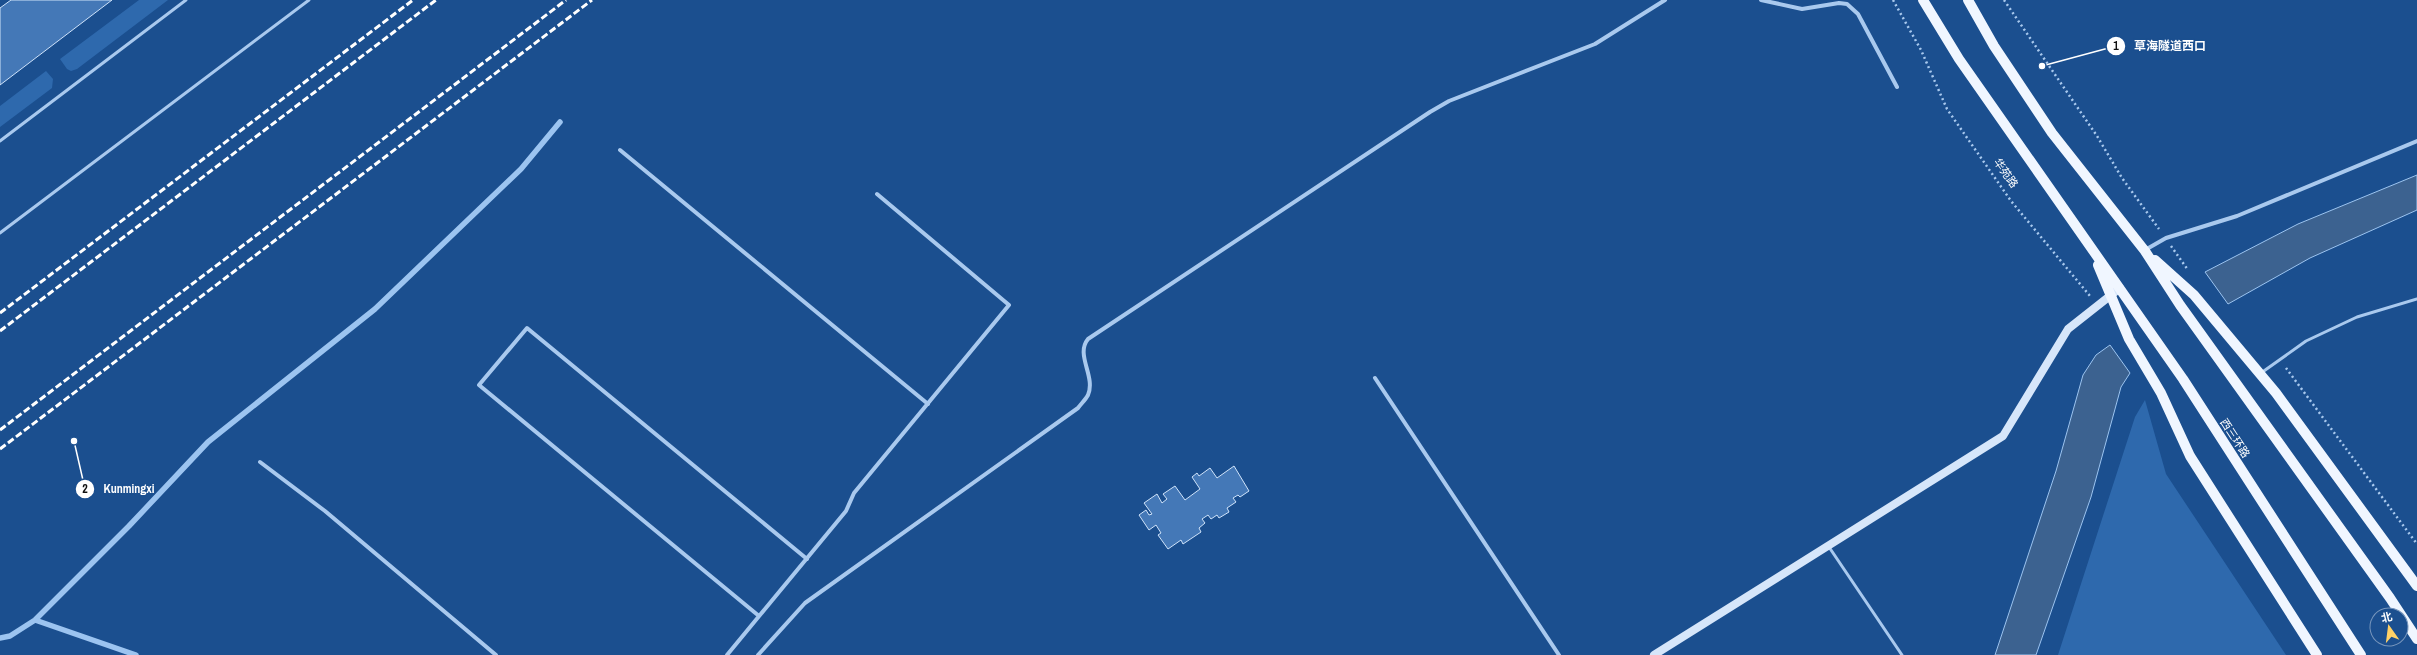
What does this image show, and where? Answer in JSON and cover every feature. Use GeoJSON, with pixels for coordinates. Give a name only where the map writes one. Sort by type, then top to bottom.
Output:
{"type":"FeatureCollection","features":[{"type":"Feature","properties":{"kind":"main road"},"geometry":{"type":"LineString","coordinates":[[1923,0],[1959,59],[2084,236],[2116,291],[2129,339],[2160,393],[2190,456],[2317,655]]}},
{"type":"Feature","properties":{"kind":"main road"},"geometry":{"type":"LineString","coordinates":[[1968,0],[1994,46],[2052,133],[2145,251],[2180,305],[2386,592],[2417,639]]}},
{"type":"Feature","properties":{"kind":"main road"},"geometry":{"type":"LineString","coordinates":[[2145,251],[2194,295],[2260,374],[2417,586]]}},
{"type":"Feature","properties":{"kind":"main road","name":"西三环路"},"geometry":{"type":"LineString","coordinates":[[2116,291],[2183,379],[2361,655]]}},
{"type":"Feature","properties":{"kind":"street"},"geometry":{"type":"LineString","coordinates":[[758,655],[805,603],[1078,408],[1087,396],[1089,388],[1083,352],[1083,345],[1088,339],[1430,112],[1449,101],[1595,44],[1665,0]]}},
{"type":"Feature","properties":{"kind":"street"},"geometry":{"type":"LineString","coordinates":[[1760,0],[1802,9],[1839,3],[1847,4],[1858,14],[1897,87]]}},
{"type":"Feature","properties":{"kind":"street"},"geometry":{"type":"LineString","coordinates":[[2145,251],[2166,238],[2237,216],[2417,141]]}},
{"type":"Feature","properties":{"kind":"street"},"geometry":{"type":"LineString","coordinates":[[620,150],[928,404]]}},
{"type":"Feature","properties":{"kind":"street"},"geometry":{"type":"LineString","coordinates":[[727,655],[846,511],[854,493],[1009,305],[877,194]]}},
{"type":"Feature","properties":{"kind":"street"},"geometry":{"type":"LineString","coordinates":[[1654,655],[2003,436],[2068,329],[2097,304],[2116,291]]}},
{"type":"Feature","properties":{"kind":"street"},"geometry":{"type":"LineString","coordinates":[[759,616],[479,385],[527,328],[807,559]]}},
{"type":"Feature","properties":{"kind":"street"},"geometry":{"type":"LineString","coordinates":[[1375,378],[1559,655]]}},
{"type":"Feature","properties":{"kind":"street"},"geometry":{"type":"LineString","coordinates":[[260,462],[326,512],[496,655]]}},
{"type":"Feature","properties":{"kind":"lane"},"geometry":{"type":"LineString","coordinates":[[0,141],[186,0]]}},
{"type":"Feature","properties":{"kind":"lane"},"geometry":{"type":"LineString","coordinates":[[0,234],[309,0]]}},
{"type":"Feature","properties":{"kind":"lane"},"geometry":{"type":"LineString","coordinates":[[2260,374],[2306,342],[2357,318],[2417,299]]}},
{"type":"Feature","properties":{"kind":"lane"},"geometry":{"type":"LineString","coordinates":[[1828,546],[1902,655]]}},
{"type":"Feature","properties":{"kind":"path","name":"华苑路"},"geometry":{"type":"LineString","coordinates":[[1893,0],[1921,50],[1947,109],[2011,201],[2097,304]]}},
{"type":"Feature","properties":{"kind":"path"},"geometry":{"type":"LineString","coordinates":[[2004,0],[2097,136],[2122,178],[2190,272]]}},
{"type":"Feature","properties":{"kind":"path"},"geometry":{"type":"LineString","coordinates":[[2278,361],[2284,365],[2417,544]]}},
{"type":"Feature","properties":{"kind":"shaded area"},"geometry":{"type":"Polygon","coordinates":[[[139,0],[168,0],[77,69],[71,71],[67,69],[60,59],[139,0]]]}},
{"type":"Feature","properties":{"kind":"shaded area"},"geometry":{"type":"Polygon","coordinates":[[[46,71],[53,79],[52,88],[0,127],[0,106],[46,71]]]}},
{"type":"Feature","properties":{"kind":"shaded area"},"geometry":{"type":"Polygon","coordinates":[[[2417,175],[2417,210],[2310,258],[2228,304],[2205,272],[2298,224],[2417,175]]]}},
{"type":"Feature","properties":{"kind":"shaded area"},"geometry":{"type":"Polygon","coordinates":[[[2110,345],[2130,373],[2121,387],[2091,497],[2036,655],[1995,655],[2056,471],[2083,375],[2096,355],[2110,345]]]}},
{"type":"Feature","properties":{"kind":"shaded area"},"geometry":{"type":"Polygon","coordinates":[[[2145,400],[2166,474],[2286,655],[2058,655],[2135,417],[2145,400]]]}},
{"type":"Feature","properties":{"kind":"building"},"geometry":{"type":"Polygon","coordinates":[[[11,0],[112,0],[0,85],[0,8],[11,0]]]}},
{"type":"Feature","properties":{"kind":"building"},"geometry":{"type":"Polygon","coordinates":[[[1234,466],[1249,491],[1240,497],[1238,495],[1233,498],[1236,502],[1227,508],[1229,512],[1219,518],[1217,515],[1211,519],[1208,515],[1202,519],[1205,523],[1199,528],[1201,532],[1183,544],[1181,540],[1168,549],[1158,535],[1161,533],[1156,525],[1149,530],[1139,515],[1146,510],[1149,515],[1152,514],[1144,503],[1157,494],[1162,503],[1167,499],[1163,494],[1175,486],[1185,500],[1200,489],[1192,477],[1197,473],[1199,476],[1210,468],[1217,478],[1234,466]]]}},
{"type":"Feature","properties":{"kind":"waterway"},"geometry":{"type":"LineString","coordinates":[[0,638],[10,636],[35,620],[129,526],[208,442],[375,309],[521,169],[560,122]]}},
{"type":"Feature","properties":{"kind":"waterway"},"geometry":{"type":"LineString","coordinates":[[35,620],[136,655]]}},
{"type":"Feature","properties":{"kind":"railway"},"geometry":{"type":"LineString","coordinates":[[0,313],[413,0]]}},
{"type":"Feature","properties":{"kind":"railway"},"geometry":{"type":"LineString","coordinates":[[0,331],[436,0]]}},
{"type":"Feature","properties":{"kind":"railway"},"geometry":{"type":"LineString","coordinates":[[0,430],[566,0]]}},
{"type":"Feature","properties":{"kind":"railway"},"geometry":{"type":"LineString","coordinates":[[0,449],[592,0]]}},
{"type":"Feature","properties":{"kind":"place","name":"草海隧道西口"},"geometry":{"type":"Point","coordinates":[2042,66]}},
{"type":"Feature","properties":{"kind":"place","name":"Kunmingxi"},"geometry":{"type":"Point","coordinates":[74,441]}}]}
